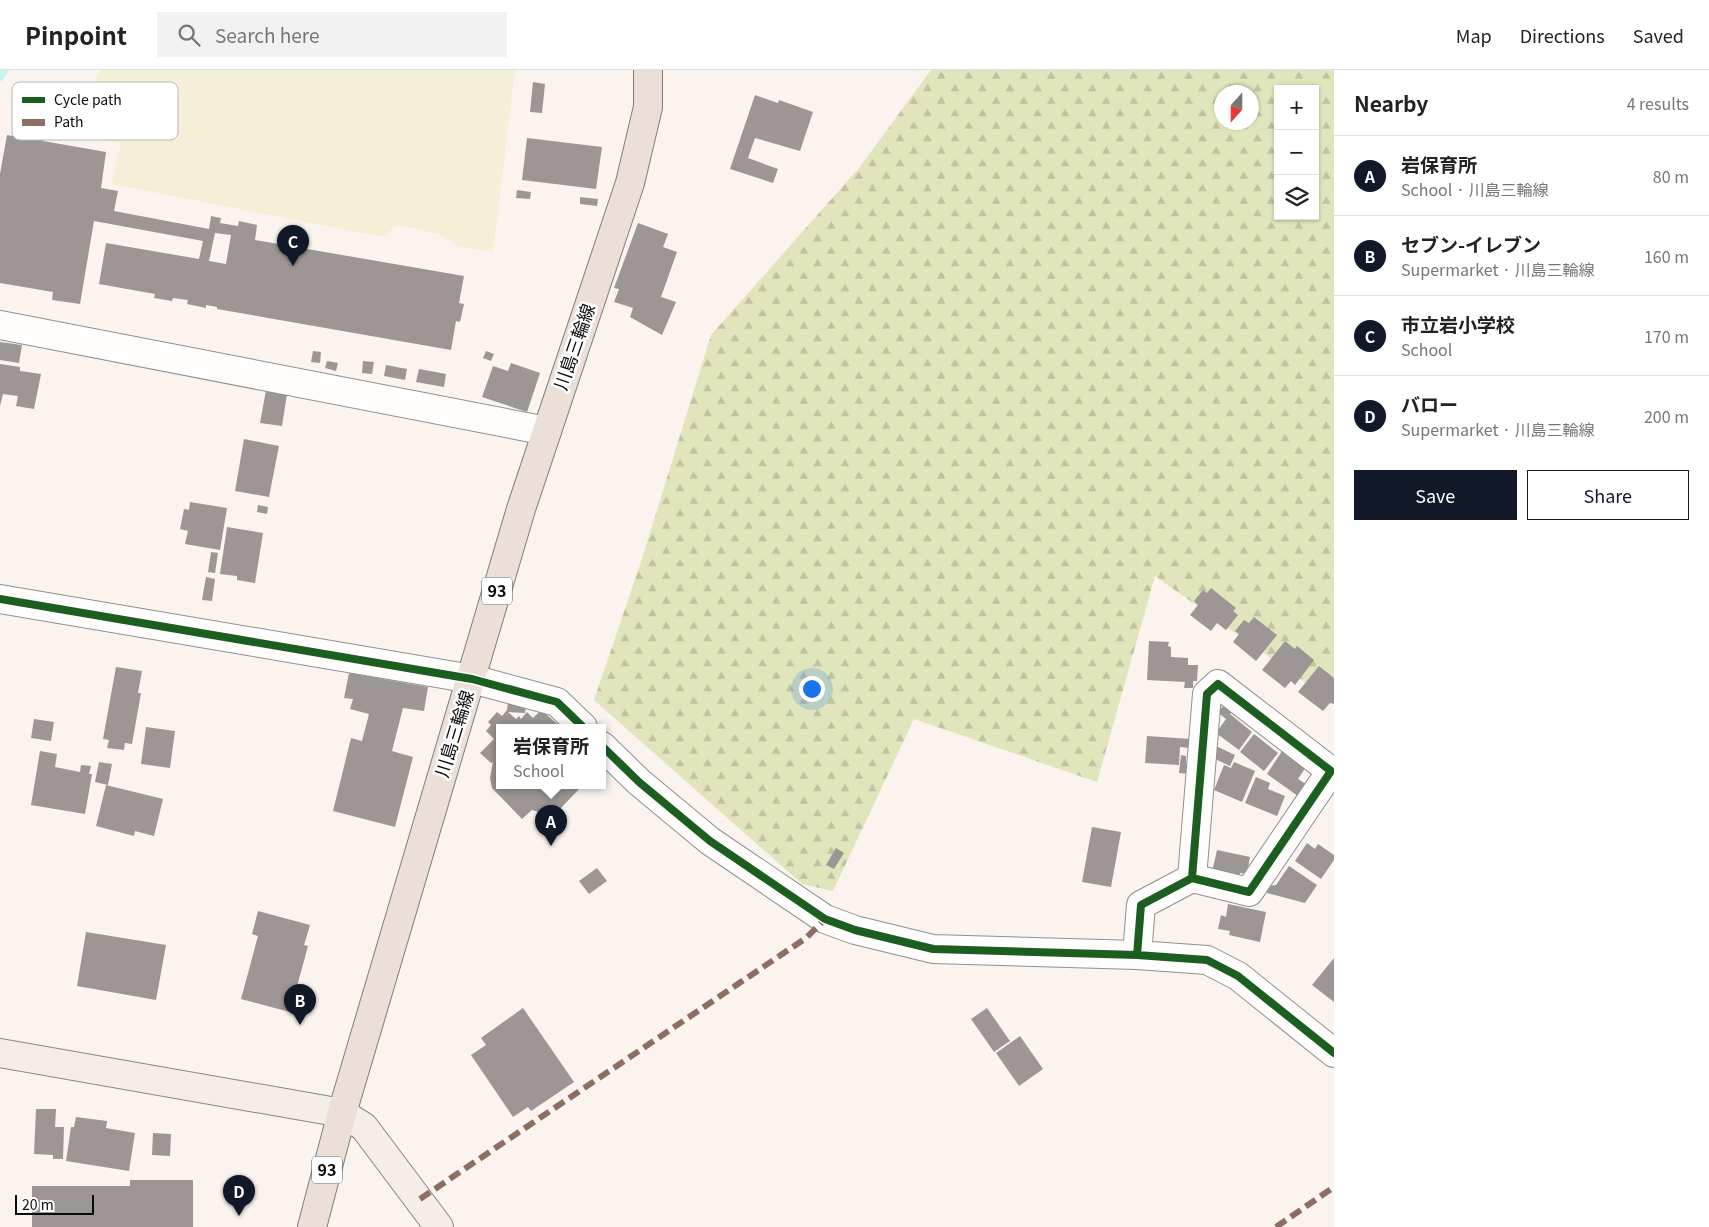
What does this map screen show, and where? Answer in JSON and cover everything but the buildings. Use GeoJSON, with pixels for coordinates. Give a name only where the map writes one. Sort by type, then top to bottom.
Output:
{"type":"FeatureCollection","features":[{"type":"Feature","properties":{"kind":"main road","name":"川島三輪線"},"geometry":{"type":"LineString","coordinates":[[312,1227],[342,1113],[521,509],[630,183],[648,107],[644,72]]}},
{"type":"Feature","properties":{"kind":"street"},"geometry":{"type":"LineString","coordinates":[[0,325],[547,431]]}},
{"type":"Feature","properties":{"kind":"street"},"geometry":{"type":"LineString","coordinates":[[0,599],[472,679],[557,702],[580,724]]}},
{"type":"Feature","properties":{"kind":"street"},"geometry":{"type":"LineString","coordinates":[[1138,955],[1141,905],[1192,878],[1249,892],[1330,771],[1218,684],[1207,694],[1192,878]]}},
{"type":"Feature","properties":{"kind":"street"},"geometry":{"type":"LineString","coordinates":[[606,750],[639,782],[710,841],[825,919],[855,930],[933,948],[1138,955],[1207,960],[1238,976],[1334,1053]]}},
{"type":"Feature","properties":{"kind":"street"},"geometry":{"type":"LineString","coordinates":[[0,1053],[342,1113],[364,1127],[439,1227]]}},
{"type":"Feature","properties":{"kind":"green space"},"geometry":{"type":"Polygon","coordinates":[[[931,70],[1334,70],[1334,703],[1155,576],[1097,782],[914,719],[833,891],[802,884],[594,700],[641,562],[711,335],[859,168],[931,70]]]}},
{"type":"Feature","properties":{"kind":"shaded area"},"geometry":{"type":"Polygon","coordinates":[[[101,70],[515,70],[493,252],[458,246],[439,234],[397,225],[383,237],[112,184],[121,144],[106,140],[178,140],[178,82],[95,82],[101,70]]]}},
{"type":"Feature","properties":{"kind":"waterway"},"geometry":{"type":"LineString","coordinates":[[0,77],[5,70]]}},
{"type":"Feature","properties":{"kind":"marked path"},"geometry":{"type":"LineString","coordinates":[[420,1199],[806,938],[825,919]]}},
{"type":"Feature","properties":{"kind":"marked path"},"geometry":{"type":"LineString","coordinates":[[1276,1227],[1334,1187]]}},
{"type":"Feature","properties":{"kind":"cycle path"},"geometry":{"type":"LineString","coordinates":[[0,599],[472,679],[557,702],[580,724]]}},
{"type":"Feature","properties":{"kind":"cycle path"},"geometry":{"type":"LineString","coordinates":[[1137,955],[1141,905],[1192,878],[1207,694],[1218,684],[1331,771],[1249,892],[1192,878]]}},
{"type":"Feature","properties":{"kind":"cycle path"},"geometry":{"type":"LineString","coordinates":[[606,750],[639,782],[710,841],[825,919],[855,930],[933,949],[1137,955],[1207,960],[1238,976],[1334,1053]]}},
{"type":"Feature","properties":{"kind":"place","name":"市立岩小学校"},"geometry":{"type":"Point","coordinates":[293,266]}},
{"type":"Feature","properties":{"kind":"place","name":"岩保育所"},"geometry":{"type":"Point","coordinates":[551,846]}},
{"type":"Feature","properties":{"kind":"place","name":"セブン-イレブン"},"geometry":{"type":"Point","coordinates":[300,1025]}},
{"type":"Feature","properties":{"kind":"place","name":"バロー"},"geometry":{"type":"Point","coordinates":[239,1216]}}]}
